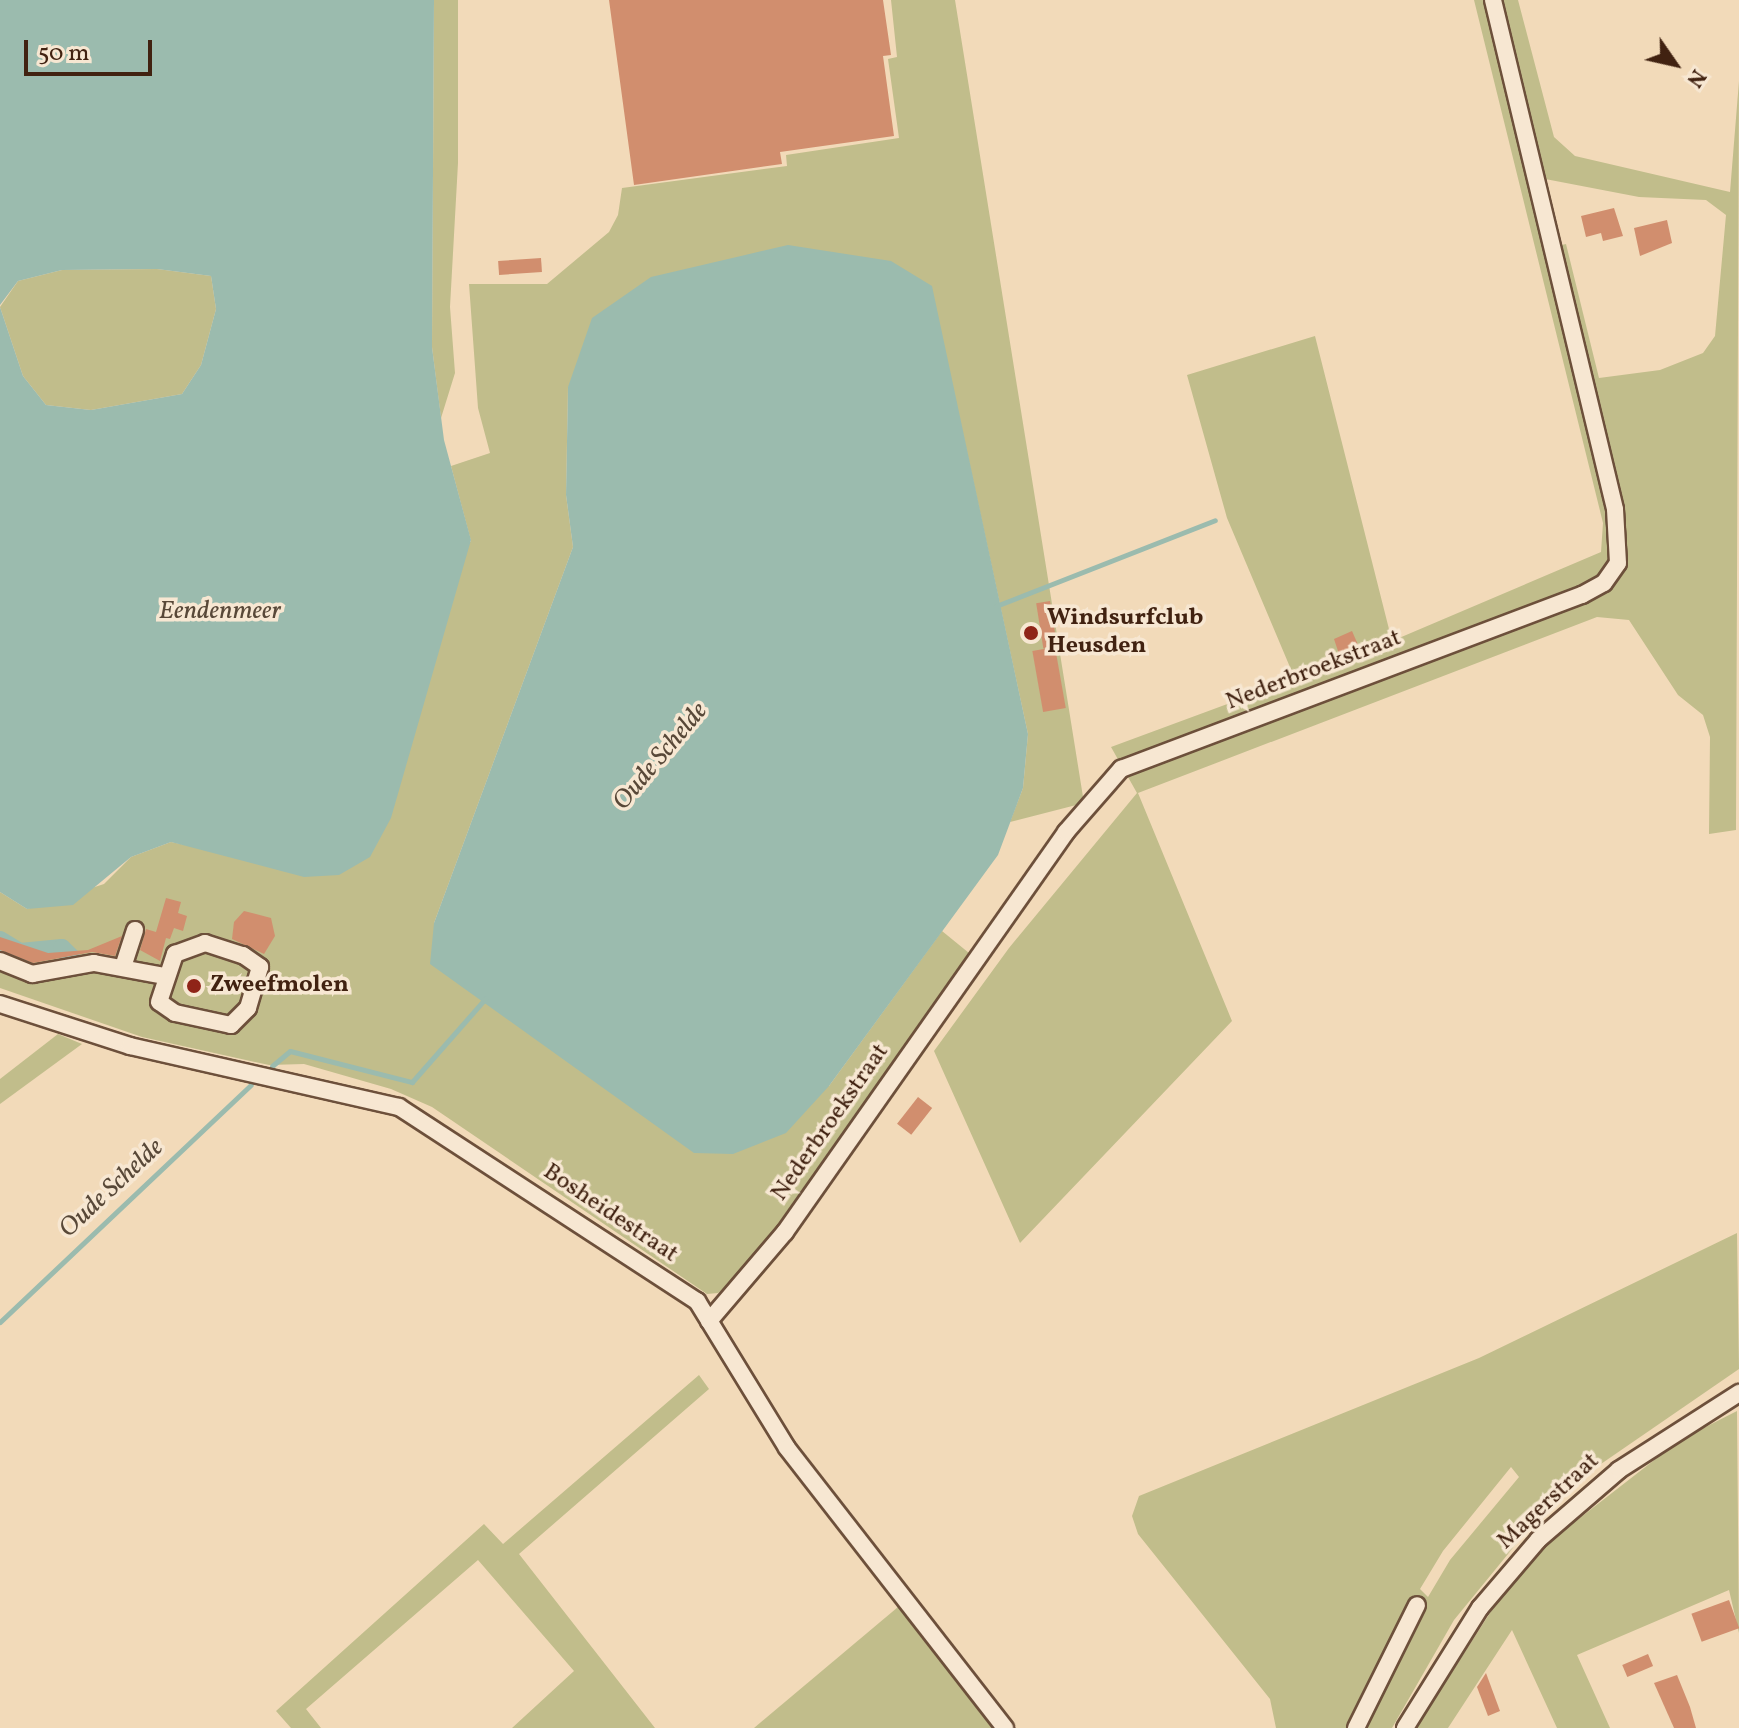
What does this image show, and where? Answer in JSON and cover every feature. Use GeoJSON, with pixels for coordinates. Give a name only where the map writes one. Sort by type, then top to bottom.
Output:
{"type":"FeatureCollection","features":[{"type":"Feature","properties":{"kind":"street","name":"Nederbroekstraat"},"geometry":{"type":"LineString","coordinates":[[709,1321],[785,1232],[1066,832],[1121,769],[1582,595],[1604,583],[1618,563],[1615,509],[1493,0]]}},
{"type":"Feature","properties":{"kind":"street"},"geometry":{"type":"LineString","coordinates":[[123,967],[135,930]]}},
{"type":"Feature","properties":{"kind":"street"},"geometry":{"type":"LineString","coordinates":[[205,943],[243,955],[260,967],[248,1008],[231,1025],[165,1008],[159,1002],[164,976],[175,954],[205,943]]}},
{"type":"Feature","properties":{"kind":"street"},"geometry":{"type":"LineString","coordinates":[[0,961],[32,974],[94,963],[164,976]]}},
{"type":"Feature","properties":{"kind":"street","name":"Bosheidestraat"},"geometry":{"type":"LineString","coordinates":[[0,1004],[130,1046],[399,1107],[697,1301],[787,1448],[1005,1728]]}},
{"type":"Feature","properties":{"kind":"street","name":"Magerstraat"},"geometry":{"type":"LineString","coordinates":[[1405,1728],[1480,1608],[1538,1540],[1619,1470],[1739,1393]]}},
{"type":"Feature","properties":{"kind":"street"},"geometry":{"type":"LineString","coordinates":[[1356,1728],[1417,1605]]}},
{"type":"Feature","properties":{"kind":"shaded area"},"geometry":{"type":"Polygon","coordinates":[[[434,0],[458,0],[458,163],[450,307],[455,373],[441,418],[432,347],[434,0]]]}},
{"type":"Feature","properties":{"kind":"shaded area"},"geometry":{"type":"Polygon","coordinates":[[[891,0],[955,0],[1084,803],[1010,822],[1023,788],[1028,734],[931,286],[568,387],[566,495],[573,547],[434,923],[829,1086],[942,931],[969,953],[790,1211],[735,1280],[718,1293],[707,1294],[432,1107],[391,1089],[304,1064],[269,1065],[142,1037],[0,988],[0,892],[27,909],[104,884],[131,857],[171,842],[209,850],[471,541],[451,466],[490,453],[478,408],[469,284],[547,284],[609,232],[618,215],[622,188],[787,166],[786,155],[899,138],[888,59],[897,57],[891,0]]]}},
{"type":"Feature","properties":{"kind":"shaded area"},"geometry":{"type":"Polygon","coordinates":[[[1474,0],[1488,0],[1544,249],[1566,244],[1599,378],[1660,370],[1703,353],[1715,336],[1726,215],[1706,200],[1639,197],[1540,178],[1501,0],[1518,0],[1554,137],[1575,156],[1730,192],[1739,81],[1736,830],[1709,834],[1710,737],[1703,715],[1678,695],[1629,620],[1597,617],[1138,793],[1232,1021],[1020,1243],[934,1051],[1009,948],[1137,793],[1111,747],[1295,679],[1227,518],[1187,375],[1315,336],[1392,641],[1601,552],[1603,523],[1474,0]]]}},
{"type":"Feature","properties":{"kind":"shaded area"},"geometry":{"type":"Polygon","coordinates":[[[157,269],[211,276],[216,309],[201,365],[182,394],[91,410],[46,405],[23,376],[0,307],[18,281],[62,270],[157,269]]]}},
{"type":"Feature","properties":{"kind":"shaded area"},"geometry":{"type":"Polygon","coordinates":[[[58,1034],[82,1044],[0,1104],[0,1079],[58,1034]]]}},
{"type":"Feature","properties":{"kind":"shaded area"},"geometry":{"type":"Polygon","coordinates":[[[1737,1233],[1739,1369],[1598,1466],[1544,1510],[1454,1620],[1392,1728],[1276,1728],[1270,1699],[1138,1534],[1132,1516],[1139,1496],[1479,1358],[1737,1233]],[[1511,1467],[1443,1551],[1420,1589],[1428,1597],[1450,1560],[1519,1477],[1511,1467]]]}},
{"type":"Feature","properties":{"kind":"shaded area"},"geometry":{"type":"Polygon","coordinates":[[[699,1375],[709,1389],[519,1554],[655,1728],[512,1728],[574,1671],[478,1560],[306,1709],[321,1728],[291,1728],[276,1711],[484,1524],[503,1544],[699,1375]]]}},
{"type":"Feature","properties":{"kind":"shaded area"},"geometry":{"type":"Polygon","coordinates":[[[1737,1411],[1739,1633],[1729,1590],[1577,1655],[1610,1728],[1557,1728],[1512,1630],[1448,1728],[1416,1728],[1506,1588],[1549,1542],[1680,1440],[1737,1411]]]}},
{"type":"Feature","properties":{"kind":"shaded area"},"geometry":{"type":"Polygon","coordinates":[[[898,1607],[997,1728],[754,1728],[898,1607]]]}},
{"type":"Feature","properties":{"kind":"water","name":"Eendenmeer"},"geometry":{"type":"Polygon","coordinates":[[[0,0],[434,0],[432,347],[444,440],[471,540],[391,818],[370,857],[339,875],[304,877],[171,842],[131,857],[73,905],[27,909],[0,892],[0,307],[23,376],[46,405],[91,410],[182,394],[201,365],[216,309],[211,276],[157,269],[62,270],[18,281],[0,305],[0,0]]]}},
{"type":"Feature","properties":{"kind":"water"},"geometry":{"type":"Polygon","coordinates":[[[788,245],[891,261],[932,286],[1028,734],[1023,788],[998,855],[829,1086],[786,1133],[733,1154],[694,1153],[430,964],[434,923],[573,547],[566,495],[568,387],[592,318],[651,277],[788,245]]]}},
{"type":"Feature","properties":{"kind":"building"},"geometry":{"type":"Polygon","coordinates":[[[609,0],[883,0],[891,55],[883,56],[894,136],[780,152],[782,164],[634,185],[609,0]]]}},
{"type":"Feature","properties":{"kind":"building"},"geometry":{"type":"Polygon","coordinates":[[[1614,208],[1623,236],[1603,241],[1601,233],[1586,237],[1581,216],[1614,208]]]}},
{"type":"Feature","properties":{"kind":"building"},"geometry":{"type":"Polygon","coordinates":[[[1667,220],[1672,243],[1640,256],[1634,228],[1667,220]]]}},
{"type":"Feature","properties":{"kind":"building"},"geometry":{"type":"Polygon","coordinates":[[[541,258],[542,272],[499,275],[498,261],[541,258]]]}},
{"type":"Feature","properties":{"kind":"building"},"geometry":{"type":"Polygon","coordinates":[[[1050,601],[1057,646],[1043,649],[1036,603],[1050,601]]]}},
{"type":"Feature","properties":{"kind":"building"},"geometry":{"type":"Polygon","coordinates":[[[1352,631],[1359,647],[1339,654],[1334,639],[1352,631]]]}},
{"type":"Feature","properties":{"kind":"building"},"geometry":{"type":"Polygon","coordinates":[[[1055,647],[1066,708],[1043,712],[1032,651],[1055,647]]]}},
{"type":"Feature","properties":{"kind":"building"},"geometry":{"type":"Polygon","coordinates":[[[166,898],[181,902],[178,913],[187,916],[183,931],[174,928],[170,939],[166,938],[160,961],[140,950],[146,929],[156,932],[166,898]]]}},
{"type":"Feature","properties":{"kind":"building"},"geometry":{"type":"Polygon","coordinates":[[[244,911],[271,918],[275,936],[264,954],[232,939],[234,922],[244,911]]]}},
{"type":"Feature","properties":{"kind":"building"},"geometry":{"type":"Polygon","coordinates":[[[122,936],[115,956],[92,952],[33,963],[0,950],[0,937],[48,953],[88,950],[122,936]]]}},
{"type":"Feature","properties":{"kind":"building"},"geometry":{"type":"Polygon","coordinates":[[[918,1097],[932,1108],[911,1135],[897,1124],[918,1097]]]}},
{"type":"Feature","properties":{"kind":"building"},"geometry":{"type":"Polygon","coordinates":[[[1729,1600],[1739,1628],[1702,1642],[1691,1614],[1729,1600]]]}},
{"type":"Feature","properties":{"kind":"building"},"geometry":{"type":"Polygon","coordinates":[[[1648,1654],[1653,1666],[1627,1677],[1622,1665],[1648,1654]]]}},
{"type":"Feature","properties":{"kind":"building"},"geometry":{"type":"Polygon","coordinates":[[[1486,1673],[1500,1711],[1488,1716],[1477,1687],[1486,1673]]]}},
{"type":"Feature","properties":{"kind":"building"},"geometry":{"type":"Polygon","coordinates":[[[1677,1675],[1696,1728],[1674,1728],[1654,1683],[1677,1675]]]}},
{"type":"Feature","properties":{"kind":"waterway","name":"Oude Schelde"},"geometry":{"type":"LineString","coordinates":[[996,606],[1215,520]]}},
{"type":"Feature","properties":{"kind":"waterway"},"geometry":{"type":"LineString","coordinates":[[0,940],[20,952],[62,948],[71,957]]}},
{"type":"Feature","properties":{"kind":"waterway","name":"Oude Schelde"},"geometry":{"type":"LineString","coordinates":[[272,1066],[290,1051],[412,1082],[485,999]]}},
{"type":"Feature","properties":{"kind":"waterway","name":"Oude Schelde"},"geometry":{"type":"LineString","coordinates":[[0,1322],[251,1085]]}},
{"type":"Feature","properties":{"kind":"place","name":"Windsurfclub Heusden"},"geometry":{"type":"Point","coordinates":[1031,633]}},
{"type":"Feature","properties":{"kind":"place","name":"Zweefmolen"},"geometry":{"type":"Point","coordinates":[194,986]}}]}
